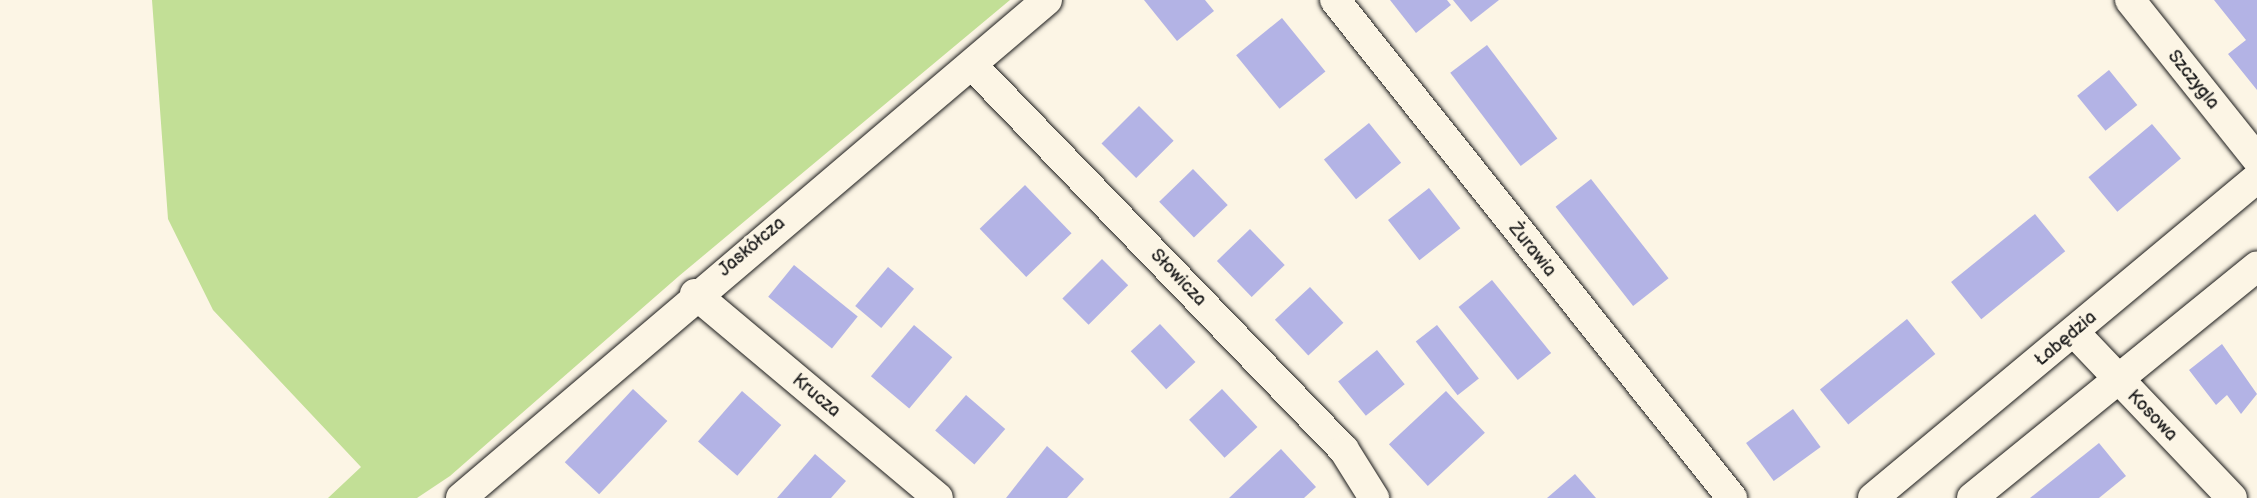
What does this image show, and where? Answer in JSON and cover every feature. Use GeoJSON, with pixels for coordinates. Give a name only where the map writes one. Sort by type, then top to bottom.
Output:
{"type":"FeatureCollection","features":[{"type":"Feature","properties":{"kind":"street","name":"Jaskółcza"},"geometry":{"type":"LineString","coordinates":[[466,497],[695,294],[972,65],[1047,0]]}},
{"type":"Feature","properties":{"kind":"street","name":"Żurawia"},"geometry":{"type":"LineString","coordinates":[[1335,0],[1732,498]]}},
{"type":"Feature","properties":{"kind":"street","name":"Szczygla"},"geometry":{"type":"LineString","coordinates":[[2130,0],[2257,159]]}},
{"type":"Feature","properties":{"kind":"street","name":"Słowicza"},"geometry":{"type":"LineString","coordinates":[[972,65],[1344,450],[1374,498]]}},
{"type":"Feature","properties":{"kind":"street","name":"Łabędzia"},"geometry":{"type":"LineString","coordinates":[[1873,498],[2257,178]]}},
{"type":"Feature","properties":{"kind":"street"},"geometry":{"type":"LineString","coordinates":[[1972,498],[2257,266]]}},
{"type":"Feature","properties":{"kind":"street","name":"Krucza"},"geometry":{"type":"LineString","coordinates":[[695,294],[938,498]]}},
{"type":"Feature","properties":{"kind":"street","name":"Kosowa"},"geometry":{"type":"LineString","coordinates":[[2074,332],[2117,380],[2232,498]]}},
{"type":"Feature","properties":{"kind":"green space"},"geometry":{"type":"Polygon","coordinates":[[[152,0],[1010,0],[679,276],[450,476],[417,498],[328,498],[361,467],[213,310],[168,219],[152,0]]]}},
{"type":"Feature","properties":{"kind":"building"},"geometry":{"type":"Polygon","coordinates":[[[1144,0],[1205,0],[1214,11],[1177,41],[1144,0]]]}},
{"type":"Feature","properties":{"kind":"building"},"geometry":{"type":"Polygon","coordinates":[[[1390,0],[1447,0],[1451,5],[1416,33],[1390,0]]]}},
{"type":"Feature","properties":{"kind":"building"},"geometry":{"type":"Polygon","coordinates":[[[1453,0],[1499,0],[1471,22],[1453,0]]]}},
{"type":"Feature","properties":{"kind":"building"},"geometry":{"type":"Polygon","coordinates":[[[2214,0],[2257,0],[2257,90],[2228,54],[2246,40],[2214,0]]]}},
{"type":"Feature","properties":{"kind":"building"},"geometry":{"type":"Polygon","coordinates":[[[1282,18],[1325,72],[1280,109],[1236,55],[1282,18]]]}},
{"type":"Feature","properties":{"kind":"building"},"geometry":{"type":"Polygon","coordinates":[[[1487,45],[1557,138],[1521,166],[1450,73],[1487,45]]]}},
{"type":"Feature","properties":{"kind":"building"},"geometry":{"type":"Polygon","coordinates":[[[2109,70],[2137,105],[2105,131],[2077,96],[2109,70]]]}},
{"type":"Feature","properties":{"kind":"building"},"geometry":{"type":"Polygon","coordinates":[[[1139,106],[1174,141],[1136,178],[1102,143],[1139,106]]]}},
{"type":"Feature","properties":{"kind":"building"},"geometry":{"type":"Polygon","coordinates":[[[1369,123],[1401,163],[1356,199],[1324,160],[1369,123]]]}},
{"type":"Feature","properties":{"kind":"building"},"geometry":{"type":"Polygon","coordinates":[[[2152,124],[2181,158],[2117,212],[2088,177],[2152,124]]]}},
{"type":"Feature","properties":{"kind":"building"},"geometry":{"type":"Polygon","coordinates":[[[1193,169],[1228,205],[1194,238],[1159,202],[1193,169]]]}},
{"type":"Feature","properties":{"kind":"building"},"geometry":{"type":"Polygon","coordinates":[[[1591,179],[1669,278],[1633,306],[1556,207],[1591,179]]]}},
{"type":"Feature","properties":{"kind":"building"},"geometry":{"type":"Polygon","coordinates":[[[1025,185],[1072,233],[1026,277],[980,229],[1025,185]]]}},
{"type":"Feature","properties":{"kind":"building"},"geometry":{"type":"Polygon","coordinates":[[[1429,188],[1460,228],[1419,260],[1388,220],[1429,188]]]}},
{"type":"Feature","properties":{"kind":"building"},"geometry":{"type":"Polygon","coordinates":[[[2035,214],[2065,251],[1981,319],[1951,282],[2035,214]]]}},
{"type":"Feature","properties":{"kind":"building"},"geometry":{"type":"Polygon","coordinates":[[[1250,229],[1285,265],[1252,297],[1217,261],[1250,229]]]}},
{"type":"Feature","properties":{"kind":"building"},"geometry":{"type":"Polygon","coordinates":[[[1102,259],[1128,285],[1089,325],[1062,299],[1102,259]]]}},
{"type":"Feature","properties":{"kind":"building"},"geometry":{"type":"Polygon","coordinates":[[[794,265],[858,317],[832,348],[768,297],[794,265]]]}},
{"type":"Feature","properties":{"kind":"building"},"geometry":{"type":"Polygon","coordinates":[[[888,267],[914,289],[881,328],[855,306],[888,267]]]}},
{"type":"Feature","properties":{"kind":"building"},"geometry":{"type":"Polygon","coordinates":[[[1492,280],[1551,353],[1518,380],[1459,307],[1492,280]]]}},
{"type":"Feature","properties":{"kind":"building"},"geometry":{"type":"Polygon","coordinates":[[[1310,287],[1343,323],[1308,356],[1275,320],[1310,287]]]}},
{"type":"Feature","properties":{"kind":"building"},"geometry":{"type":"Polygon","coordinates":[[[1907,319],[1935,354],[1848,424],[1820,389],[1907,319]]]}},
{"type":"Feature","properties":{"kind":"building"},"geometry":{"type":"Polygon","coordinates":[[[1160,324],[1195,362],[1166,389],[1131,351],[1160,324]]]}},
{"type":"Feature","properties":{"kind":"building"},"geometry":{"type":"Polygon","coordinates":[[[914,325],[952,357],[909,408],[871,376],[914,325]]]}},
{"type":"Feature","properties":{"kind":"building"},"geometry":{"type":"Polygon","coordinates":[[[1437,325],[1479,379],[1458,395],[1416,342],[1437,325]]]}},
{"type":"Feature","properties":{"kind":"building"},"geometry":{"type":"Polygon","coordinates":[[[2222,344],[2257,394],[2241,414],[2227,395],[2216,405],[2189,370],[2222,344]]]}},
{"type":"Feature","properties":{"kind":"building"},"geometry":{"type":"Polygon","coordinates":[[[1377,350],[1405,384],[1366,416],[1338,381],[1377,350]]]}},
{"type":"Feature","properties":{"kind":"building"},"geometry":{"type":"Polygon","coordinates":[[[633,389],[667,421],[599,494],[565,462],[633,389]]]}},
{"type":"Feature","properties":{"kind":"building"},"geometry":{"type":"Polygon","coordinates":[[[1222,389],[1257,427],[1225,458],[1189,420],[1222,389]]]}},
{"type":"Feature","properties":{"kind":"building"},"geometry":{"type":"Polygon","coordinates":[[[742,391],[781,425],[737,476],[698,442],[742,391]]]}},
{"type":"Feature","properties":{"kind":"building"},"geometry":{"type":"Polygon","coordinates":[[[1446,391],[1485,433],[1428,486],[1389,444],[1446,391]]]}},
{"type":"Feature","properties":{"kind":"building"},"geometry":{"type":"Polygon","coordinates":[[[966,395],[1005,429],[974,465],[935,430],[966,395]]]}},
{"type":"Feature","properties":{"kind":"building"},"geometry":{"type":"Polygon","coordinates":[[[1793,409],[1821,447],[1774,481],[1746,443],[1793,409]]]}},
{"type":"Feature","properties":{"kind":"building"},"geometry":{"type":"Polygon","coordinates":[[[2099,443],[2126,476],[2099,498],[2030,498],[2099,443]]]}},
{"type":"Feature","properties":{"kind":"building"},"geometry":{"type":"Polygon","coordinates":[[[1047,446],[1084,479],[1067,498],[1006,498],[1047,446]]]}},
{"type":"Feature","properties":{"kind":"building"},"geometry":{"type":"Polygon","coordinates":[[[1281,449],[1316,487],[1304,498],[1229,498],[1281,449]]]}},
{"type":"Feature","properties":{"kind":"building"},"geometry":{"type":"Polygon","coordinates":[[[815,454],[846,481],[831,498],[777,498],[815,454]]]}},
{"type":"Feature","properties":{"kind":"building"},"geometry":{"type":"Polygon","coordinates":[[[1575,474],[1596,498],[1547,498],[1575,474]]]}}]}
